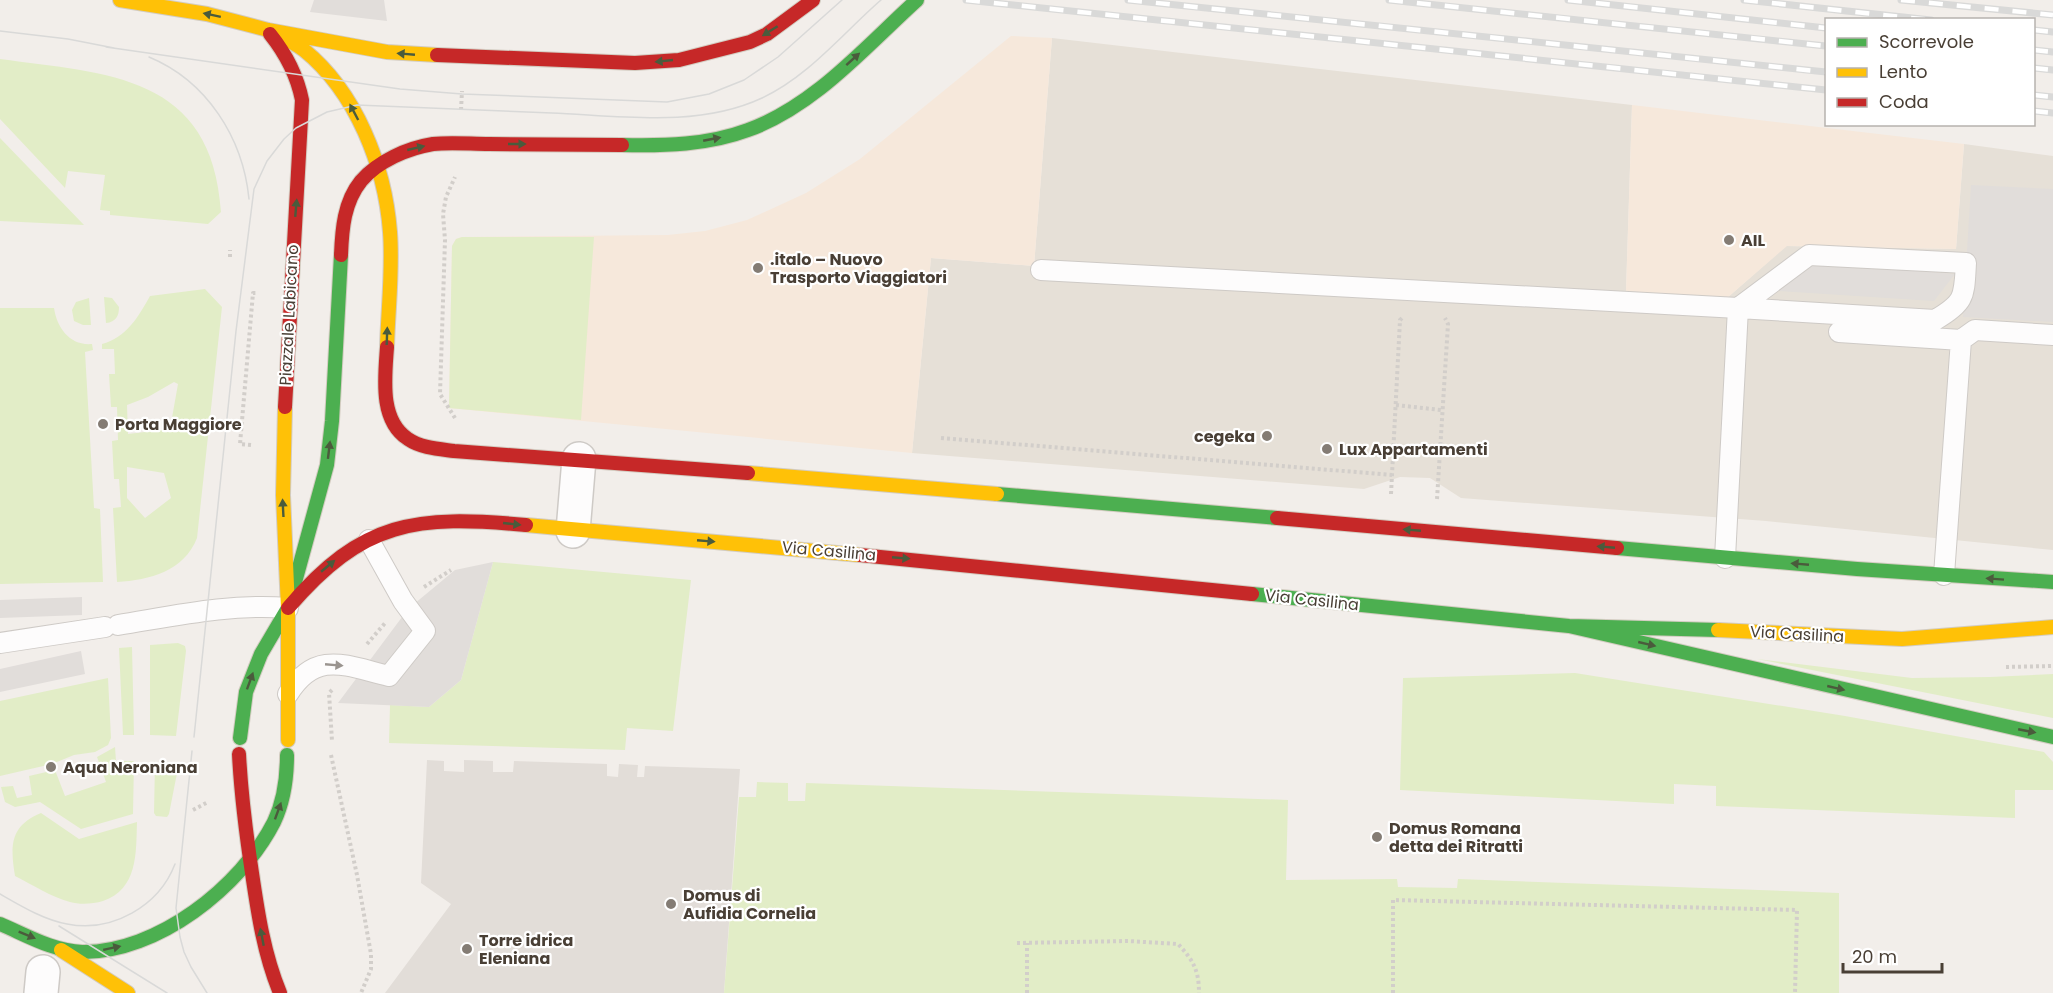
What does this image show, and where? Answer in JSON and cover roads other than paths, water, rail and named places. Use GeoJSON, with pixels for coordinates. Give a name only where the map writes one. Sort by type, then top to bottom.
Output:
{"type":"FeatureCollection","features":[{"type":"Feature","properties":{"kind":"main road"},"geometry":{"type":"LineString","coordinates":[[120,0],[207,14],[268,30],[387,52],[477,58],[635,63],[679,60],[750,42],[767,34],[813,0]]}},
{"type":"Feature","properties":{"kind":"main road","name":"Piazzale Labicano"},"geometry":{"type":"LineString","coordinates":[[240,738],[242,709],[251,678],[261,654],[288,608],[327,465],[332,422],[343,220],[349,201],[361,180],[377,166],[407,150],[434,144],[650,145],[729,136],[766,122],[808,96],[917,0]]}},
{"type":"Feature","properties":{"kind":"main road"},"geometry":{"type":"LineString","coordinates":[[268,30],[305,51],[328,73],[365,134],[377,166],[390,237],[385,394],[387,411],[394,426],[407,439],[423,446],[454,451],[579,459],[1725,558],[2053,582]]}},
{"type":"Feature","properties":{"kind":"main road","name":"Piazzale Labicano"},"geometry":{"type":"LineString","coordinates":[[268,30],[291,64],[302,100],[283,438],[288,608],[288,740]]}},
{"type":"Feature","properties":{"kind":"main road","name":"Via Casilina"},"geometry":{"type":"LineString","coordinates":[[288,608],[305,587],[347,551],[391,530],[441,522],[502,523],[965,564],[1142,584],[1569,626],[1734,630],[1902,639],[2053,627]]}},
{"type":"Feature","properties":{"kind":"main road"},"geometry":{"type":"LineString","coordinates":[[1569,626],[2053,737]]}},
{"type":"Feature","properties":{"kind":"main road"},"geometry":{"type":"LineString","coordinates":[[240,754],[240,788],[263,942],[280,993]]}},
{"type":"Feature","properties":{"kind":"main road"},"geometry":{"type":"LineString","coordinates":[[46,970],[69,951],[84,952],[120,947],[141,940],[177,922],[202,906],[230,882],[250,860],[274,822],[282,801],[287,755]]}},
{"type":"Feature","properties":{"kind":"main road"},"geometry":{"type":"LineString","coordinates":[[0,924],[46,970],[128,993]]}},
{"type":"Feature","properties":{"kind":"street"},"geometry":{"type":"LineString","coordinates":[[573,531],[579,459]]}},
{"type":"Feature","properties":{"kind":"lane"},"geometry":{"type":"LineString","coordinates":[[1041,270],[1935,320],[1952,310],[1964,294],[1966,263],[1809,255],[1738,308]]}},
{"type":"Feature","properties":{"kind":"lane"},"geometry":{"type":"LineString","coordinates":[[1725,558],[1738,308]]}},
{"type":"Feature","properties":{"kind":"lane"},"geometry":{"type":"LineString","coordinates":[[1839,332],[1961,340],[1975,330],[2053,335]]}},
{"type":"Feature","properties":{"kind":"lane"},"geometry":{"type":"LineString","coordinates":[[1944,575],[1961,340]]}},
{"type":"Feature","properties":{"kind":"lane"},"geometry":{"type":"LineString","coordinates":[[288,694],[302,675],[323,664],[389,676],[425,631],[403,602],[369,540]]}},
{"type":"Feature","properties":{"kind":"lane"},"geometry":{"type":"LineString","coordinates":[[0,643],[229,609],[288,608]]}},
{"type":"Feature","properties":{"kind":"tram line"},"geometry":{"type":"LineString","coordinates":[[106,47],[400,89],[462,94],[667,102],[709,94],[744,80],[778,57],[842,0]]}},
{"type":"Feature","properties":{"kind":"tram line"},"geometry":{"type":"LineString","coordinates":[[194,737],[236,331],[254,189],[267,161],[284,139],[296,128],[327,112],[357,105],[659,118],[712,113],[737,107],[779,89],[825,53],[881,0]]}},
{"type":"Feature","properties":{"kind":"tram line"},"geometry":{"type":"LineString","coordinates":[[0,31],[68,39],[114,48]]}},
{"type":"Feature","properties":{"kind":"tram line"},"geometry":{"type":"LineString","coordinates":[[149,57],[170,67],[188,81],[205,96],[219,114],[239,154],[249,199]]}},
{"type":"Feature","properties":{"kind":"tram line"},"geometry":{"type":"LineString","coordinates":[[192,751],[176,908],[184,952],[207,993]]}},
{"type":"Feature","properties":{"kind":"tram line"},"geometry":{"type":"LineString","coordinates":[[0,894],[33,912],[58,922],[84,926],[101,924],[117,920],[146,904],[168,879],[175,864]]}},
{"type":"Feature","properties":{"kind":"tram line"},"geometry":{"type":"LineString","coordinates":[[59,926],[167,993]]}},
{"type":"Feature","properties":{"kind":"railway"},"geometry":{"type":"LineString","coordinates":[[966,0],[1825,90]]}},
{"type":"Feature","properties":{"kind":"railway"},"geometry":{"type":"LineString","coordinates":[[1128,0],[1825,72]]}},
{"type":"Feature","properties":{"kind":"railway"},"geometry":{"type":"LineString","coordinates":[[1389,0],[1825,46]]}},
{"type":"Feature","properties":{"kind":"railway"},"geometry":{"type":"LineString","coordinates":[[1568,0],[1825,28]]}},
{"type":"Feature","properties":{"kind":"railway"},"geometry":{"type":"LineString","coordinates":[[1744,0],[1912,18]]}},
{"type":"Feature","properties":{"kind":"railway"},"geometry":{"type":"LineString","coordinates":[[1901,0],[2053,15]]}},
{"type":"Feature","properties":{"kind":"railway"},"geometry":{"type":"LineString","coordinates":[[2035,30],[2053,32]]}},
{"type":"Feature","properties":{"kind":"railway"},"geometry":{"type":"LineString","coordinates":[[2035,50],[2053,52]]}},
{"type":"Feature","properties":{"kind":"railway"},"geometry":{"type":"LineString","coordinates":[[2035,68],[2053,70]]}},
{"type":"Feature","properties":{"kind":"railway"},"geometry":{"type":"LineString","coordinates":[[2035,95],[2053,97]]}},
{"type":"Feature","properties":{"kind":"railway"},"geometry":{"type":"LineString","coordinates":[[2035,111],[2053,113]]}},
{"type":"Feature","properties":{"kind":"place","name":"AIL"},"geometry":{"type":"Point","coordinates":[1729,240]}},
{"type":"Feature","properties":{"kind":"place","name":".italo – Nuovo Trasporto Viaggiatori"},"geometry":{"type":"Point","coordinates":[758,268]}},
{"type":"Feature","properties":{"kind":"place","name":"Porta Maggiore"},"geometry":{"type":"Point","coordinates":[103,424]}},
{"type":"Feature","properties":{"kind":"place","name":"cegeka"},"geometry":{"type":"Point","coordinates":[1267,436]}},
{"type":"Feature","properties":{"kind":"place","name":"Lux Appartamenti"},"geometry":{"type":"Point","coordinates":[1327,449]}},
{"type":"Feature","properties":{"kind":"place","name":"Aqua Neroniana"},"geometry":{"type":"Point","coordinates":[51,767]}},
{"type":"Feature","properties":{"kind":"place","name":"Domus Romana detta dei Ritratti"},"geometry":{"type":"Point","coordinates":[1377,837]}},
{"type":"Feature","properties":{"kind":"place","name":"Domus di Aufidia Cornelia"},"geometry":{"type":"Point","coordinates":[671,904]}},
{"type":"Feature","properties":{"kind":"place","name":"Torre idrica Eleniana"},"geometry":{"type":"Point","coordinates":[467,949]}}]}
